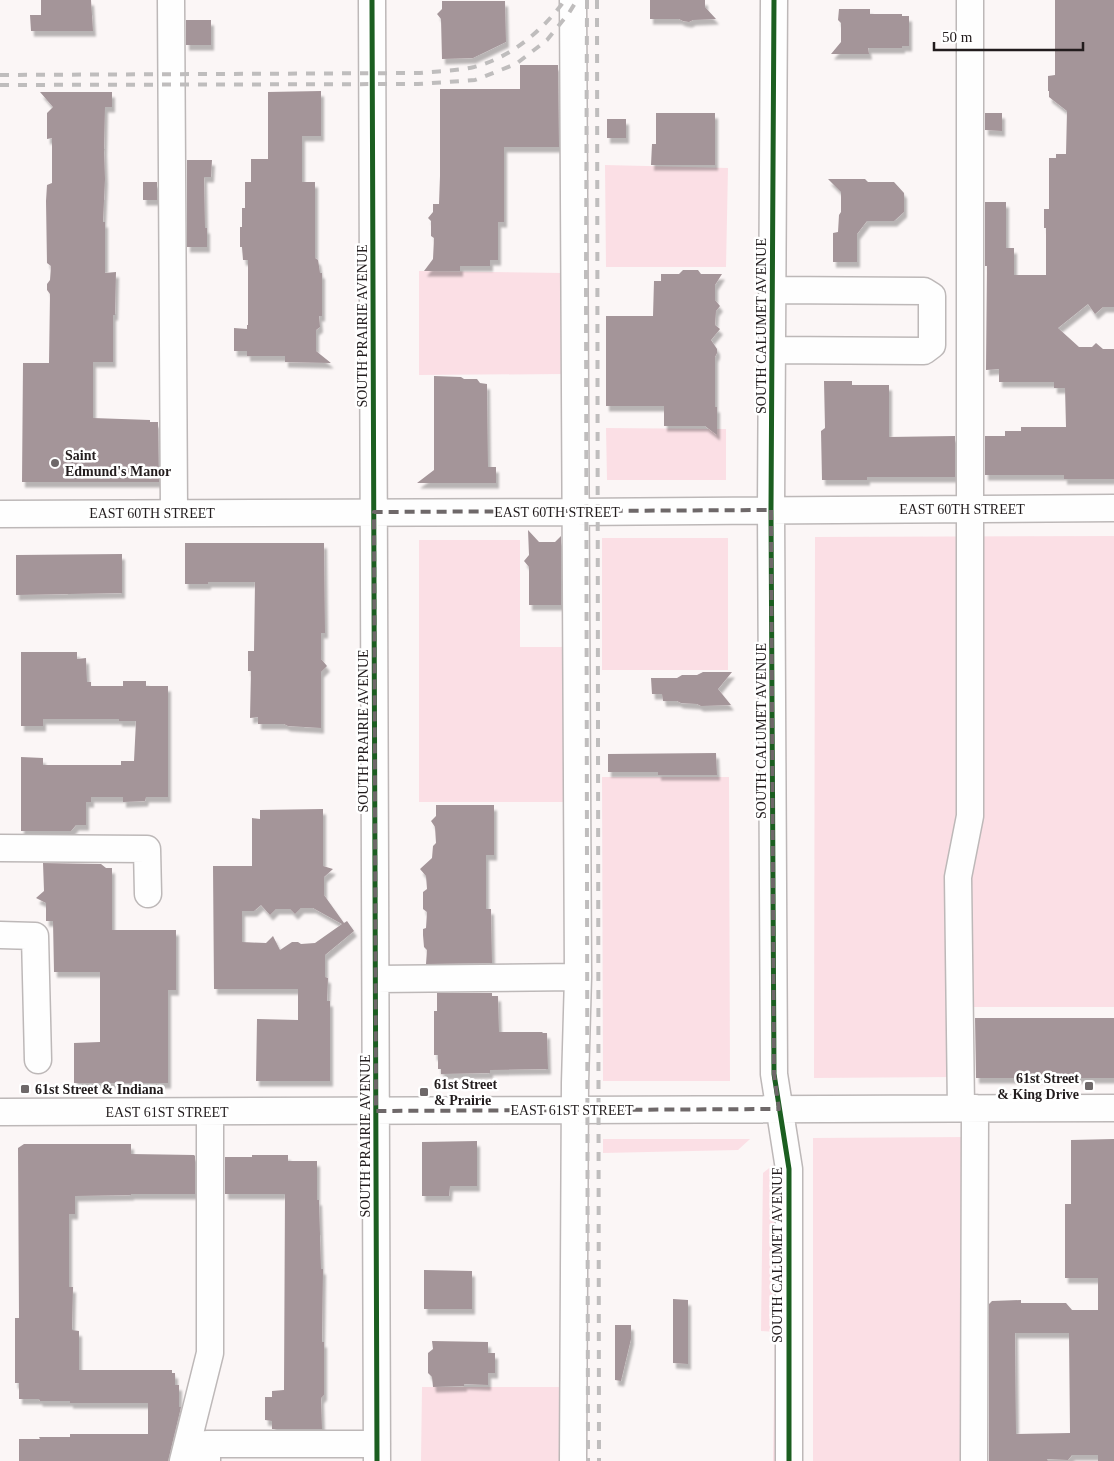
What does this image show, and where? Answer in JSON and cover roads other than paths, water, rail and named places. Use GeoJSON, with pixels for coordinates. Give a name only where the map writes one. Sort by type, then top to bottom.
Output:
{"type":"FeatureCollection","features":[{"type":"Feature","properties":{"kind":"street"},"geometry":{"type":"LineString","coordinates":[[171,0],[174,512]]}},
{"type":"Feature","properties":{"kind":"street","name":"SOUTH PRAIRIE AVENUE"},"geometry":{"type":"LineString","coordinates":[[372,0],[377,1453]]}},
{"type":"Feature","properties":{"kind":"street"},"geometry":{"type":"LineString","coordinates":[[573,0],[578,977],[575,1110],[573,1461]]}},
{"type":"Feature","properties":{"kind":"street","name":"SOUTH CALUMET AVENUE"},"geometry":{"type":"LineString","coordinates":[[774,0],[771,510],[774,1074],[789,1169],[789,1461]]}},
{"type":"Feature","properties":{"kind":"street"},"geometry":{"type":"LineString","coordinates":[[970,0],[970,816],[958,877],[968,1108],[974,1461]]}},
{"type":"Feature","properties":{"kind":"street"},"geometry":{"type":"LineString","coordinates":[[772,290],[924,291],[932,296],[932,344],[924,351],[772,350]]}},
{"type":"Feature","properties":{"kind":"street","name":"EAST 60TH STREET"},"geometry":{"type":"LineString","coordinates":[[0,514],[1114,508]]}},
{"type":"Feature","properties":{"kind":"street"},"geometry":{"type":"LineString","coordinates":[[0,848],[147,849],[148,894]]}},
{"type":"Feature","properties":{"kind":"street"},"geometry":{"type":"LineString","coordinates":[[0,935],[35,936],[38,1060]]}},
{"type":"Feature","properties":{"kind":"street"},"geometry":{"type":"LineString","coordinates":[[376,979],[578,977]]}},
{"type":"Feature","properties":{"kind":"street","name":"EAST 61ST STREET"},"geometry":{"type":"LineString","coordinates":[[0,1112],[1114,1108]]}},
{"type":"Feature","properties":{"kind":"street"},"geometry":{"type":"LineString","coordinates":[[183,1461],[210,1353],[210,1112]]}},
{"type":"Feature","properties":{"kind":"street"},"geometry":{"type":"LineString","coordinates":[[207,1461],[207,1444],[377,1453]]}},
{"type":"Feature","properties":{"kind":"railway"},"geometry":{"type":"LineString","coordinates":[[0,75],[420,73],[461,69],[488,63],[513,50],[536,32],[565,0]]}},
{"type":"Feature","properties":{"kind":"railway"},"geometry":{"type":"LineString","coordinates":[[0,85],[418,84],[475,80],[516,64],[547,40],[577,0]]}},
{"type":"Feature","properties":{"kind":"railway"},"geometry":{"type":"LineString","coordinates":[[587,0],[588,1461]]}},
{"type":"Feature","properties":{"kind":"railway"},"geometry":{"type":"LineString","coordinates":[[597,0],[599,1461]]}},
{"type":"Feature","properties":{"kind":"place","name":"Saint Edmund's Manor"},"geometry":{"type":"Point","coordinates":[55,463]}},
{"type":"Feature","properties":{"kind":"place","name":"61st Street & King Drive"},"geometry":{"type":"Point","coordinates":[1089,1086]}},
{"type":"Feature","properties":{"kind":"place","name":"61st Street & Indiana"},"geometry":{"type":"Point","coordinates":[25,1089]}},
{"type":"Feature","properties":{"kind":"place","name":"61st Street & Prairie"},"geometry":{"type":"Point","coordinates":[424,1092]}}]}
